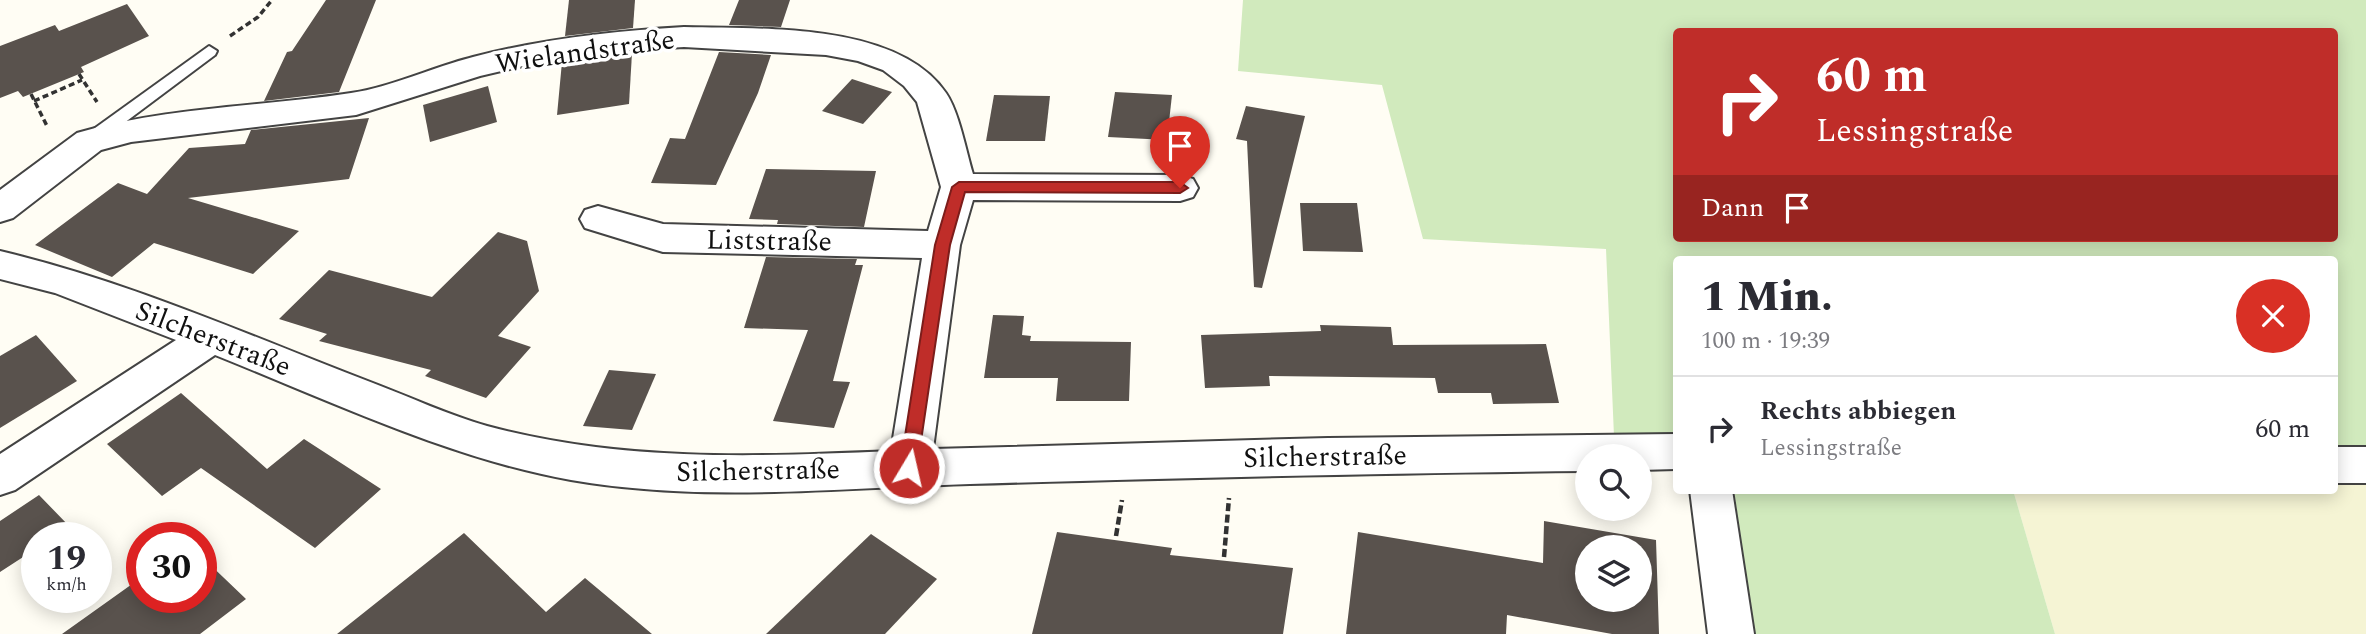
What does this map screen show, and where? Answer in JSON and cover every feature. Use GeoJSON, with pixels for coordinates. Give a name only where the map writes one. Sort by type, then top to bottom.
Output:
{"type":"FeatureCollection","features":[{"type":"Feature","properties":{"kind":"street","name":"Wielandstraße"},"geometry":{"type":"LineString","coordinates":[[0,209],[89,141],[131,130],[356,104],[474,68],[536,53],[633,40],[748,39],[826,45],[864,52],[894,62],[916,78],[933,99],[959,187]]}},
{"type":"Feature","properties":{"kind":"street"},"geometry":{"type":"LineString","coordinates":[[909,468],[942,245],[959,187],[1180,188]]}},
{"type":"Feature","properties":{"kind":"street","name":"Liststraße"},"geometry":{"type":"LineString","coordinates":[[598,219],[663,238],[942,245]]}},
{"type":"Feature","properties":{"kind":"street","name":"Silcherstraße"},"geometry":{"type":"LineString","coordinates":[[0,265],[62,280],[482,442],[570,462],[643,472],[761,475],[1232,459],[1673,452]]}},
{"type":"Feature","properties":{"kind":"street"},"geometry":{"type":"LineString","coordinates":[[0,477],[210,338]]}},
{"type":"Feature","properties":{"kind":"street"},"geometry":{"type":"LineString","coordinates":[[2338,465],[2366,465]]}},
{"type":"Feature","properties":{"kind":"street"},"geometry":{"type":"LineString","coordinates":[[1712,494],[1731,634]]}},
{"type":"Feature","properties":{"kind":"lane"},"geometry":{"type":"LineString","coordinates":[[89,141],[209,51]]}},
{"type":"Feature","properties":{"kind":"path"},"geometry":{"type":"LineString","coordinates":[[209,51],[258,17],[272,0]]}},
{"type":"Feature","properties":{"kind":"path"},"geometry":{"type":"LineString","coordinates":[[34,101],[82,80]]}},
{"type":"Feature","properties":{"kind":"path"},"geometry":{"type":"LineString","coordinates":[[1224,557],[1232,459]]}},
{"type":"Feature","properties":{"kind":"green space"},"geometry":{"type":"Polygon","coordinates":[[[1243,0],[2366,0],[2366,451],[2338,451],[2338,256],[1673,256],[1673,438],[1614,436],[1606,249],[1423,239],[1382,85],[1238,71],[1243,0]]]}},
{"type":"Feature","properties":{"kind":"green space"},"geometry":{"type":"Polygon","coordinates":[[[2338,476],[2366,477],[2366,634],[2055,634],[2014,494],[2338,494],[2338,476]]]}},
{"type":"Feature","properties":{"kind":"green space"},"geometry":{"type":"Polygon","coordinates":[[[1735,494],[2014,494],[2055,634],[1754,634],[1735,494]]]}},
{"type":"Feature","properties":{"kind":"building"},"geometry":{"type":"Polygon","coordinates":[[[326,0],[376,0],[339,92],[264,101],[287,52],[292,51],[326,0]]]}},
{"type":"Feature","properties":{"kind":"building"},"geometry":{"type":"Polygon","coordinates":[[[569,0],[635,0],[633,28],[565,36],[569,0]]]}},
{"type":"Feature","properties":{"kind":"building"},"geometry":{"type":"Polygon","coordinates":[[[739,0],[790,0],[781,27],[729,25],[739,0]]]}},
{"type":"Feature","properties":{"kind":"building"},"geometry":{"type":"Polygon","coordinates":[[[127,4],[149,36],[81,67],[84,72],[23,97],[18,91],[0,98],[0,46],[55,25],[59,31],[127,4]]]}},
{"type":"Feature","properties":{"kind":"building"},"geometry":{"type":"Polygon","coordinates":[[[719,52],[771,55],[758,93],[716,185],[651,183],[670,138],[685,139],[719,52]]]}},
{"type":"Feature","properties":{"kind":"building"},"geometry":{"type":"Polygon","coordinates":[[[632,53],[629,104],[557,115],[562,62],[632,53]]]}},
{"type":"Feature","properties":{"kind":"building"},"geometry":{"type":"Polygon","coordinates":[[[852,79],[892,92],[863,124],[822,111],[852,79]]]}},
{"type":"Feature","properties":{"kind":"building"},"geometry":{"type":"Polygon","coordinates":[[[488,86],[497,122],[430,142],[423,105],[488,86]]]}},
{"type":"Feature","properties":{"kind":"building"},"geometry":{"type":"Polygon","coordinates":[[[1115,92],[1172,95],[1167,140],[1108,137],[1115,92]]]}},
{"type":"Feature","properties":{"kind":"building"},"geometry":{"type":"Polygon","coordinates":[[[994,95],[1050,96],[1045,141],[986,141],[994,95]]]}},
{"type":"Feature","properties":{"kind":"building"},"geometry":{"type":"Polygon","coordinates":[[[1246,106],[1305,116],[1262,288],[1254,287],[1247,141],[1236,139],[1246,106]]]}},
{"type":"Feature","properties":{"kind":"building"},"geometry":{"type":"Polygon","coordinates":[[[369,118],[349,179],[188,198],[299,231],[253,274],[154,243],[112,277],[35,245],[118,183],[147,194],[189,148],[245,144],[251,130],[369,118]]]}},
{"type":"Feature","properties":{"kind":"building"},"geometry":{"type":"Polygon","coordinates":[[[766,169],[876,171],[864,227],[777,224],[778,220],[749,219],[766,169]]]}},
{"type":"Feature","properties":{"kind":"building"},"geometry":{"type":"Polygon","coordinates":[[[1300,203],[1357,203],[1363,252],[1303,251],[1300,203]]]}},
{"type":"Feature","properties":{"kind":"building"},"geometry":{"type":"Polygon","coordinates":[[[498,232],[527,241],[539,291],[498,336],[531,347],[486,398],[425,376],[431,370],[319,341],[327,334],[279,319],[329,270],[432,297],[498,232]]]}},
{"type":"Feature","properties":{"kind":"building"},"geometry":{"type":"Polygon","coordinates":[[[766,257],[857,259],[855,265],[863,265],[833,381],[850,382],[834,428],[773,421],[808,330],[744,328],[766,257]]]}},
{"type":"Feature","properties":{"kind":"building"},"geometry":{"type":"Polygon","coordinates":[[[993,315],[1024,316],[1022,335],[1031,336],[1030,341],[1131,342],[1129,401],[1056,401],[1058,378],[984,378],[993,315]]]}},
{"type":"Feature","properties":{"kind":"building"},"geometry":{"type":"Polygon","coordinates":[[[1320,325],[1391,327],[1393,345],[1546,344],[1559,403],[1493,404],[1491,393],[1438,393],[1435,378],[1269,376],[1270,386],[1205,388],[1201,335],[1321,331],[1320,325]]]}},
{"type":"Feature","properties":{"kind":"building"},"geometry":{"type":"Polygon","coordinates":[[[36,335],[77,381],[0,428],[0,356],[36,335]]]}},
{"type":"Feature","properties":{"kind":"building"},"geometry":{"type":"Polygon","coordinates":[[[609,370],[656,374],[632,430],[583,426],[609,370]]]}},
{"type":"Feature","properties":{"kind":"building"},"geometry":{"type":"Polygon","coordinates":[[[181,393],[267,469],[304,439],[381,489],[315,548],[201,468],[162,496],[107,444],[181,393]]]}},
{"type":"Feature","properties":{"kind":"building"},"geometry":{"type":"Polygon","coordinates":[[[39,495],[65,522],[21,522],[21,558],[0,572],[0,521],[39,495]]]}},
{"type":"Feature","properties":{"kind":"building"},"geometry":{"type":"Polygon","coordinates":[[[1544,521],[1627,535],[1575,535],[1575,612],[1652,612],[1652,539],[1656,540],[1659,634],[1612,634],[1507,615],[1506,634],[1346,634],[1358,532],[1543,563],[1544,521]]]}},
{"type":"Feature","properties":{"kind":"building"},"geometry":{"type":"Polygon","coordinates":[[[1057,532],[1172,548],[1170,555],[1293,568],[1283,634],[1032,634],[1057,532]]]}},
{"type":"Feature","properties":{"kind":"building"},"geometry":{"type":"Polygon","coordinates":[[[464,533],[546,612],[585,578],[652,634],[337,634],[464,533]]]}},
{"type":"Feature","properties":{"kind":"building"},"geometry":{"type":"Polygon","coordinates":[[[871,534],[937,579],[885,634],[766,634],[871,534]]]}},
{"type":"Feature","properties":{"kind":"building"},"geometry":{"type":"Polygon","coordinates":[[[217,571],[246,599],[200,634],[62,634],[91,613],[112,613],[112,598],[126,588],[126,613],[217,613],[217,571]]]}},
{"type":"Feature","properties":{"kind":"route"},"geometry":{"type":"LineString","coordinates":[[909,468],[942,245],[959,187],[1180,188]]}}]}
